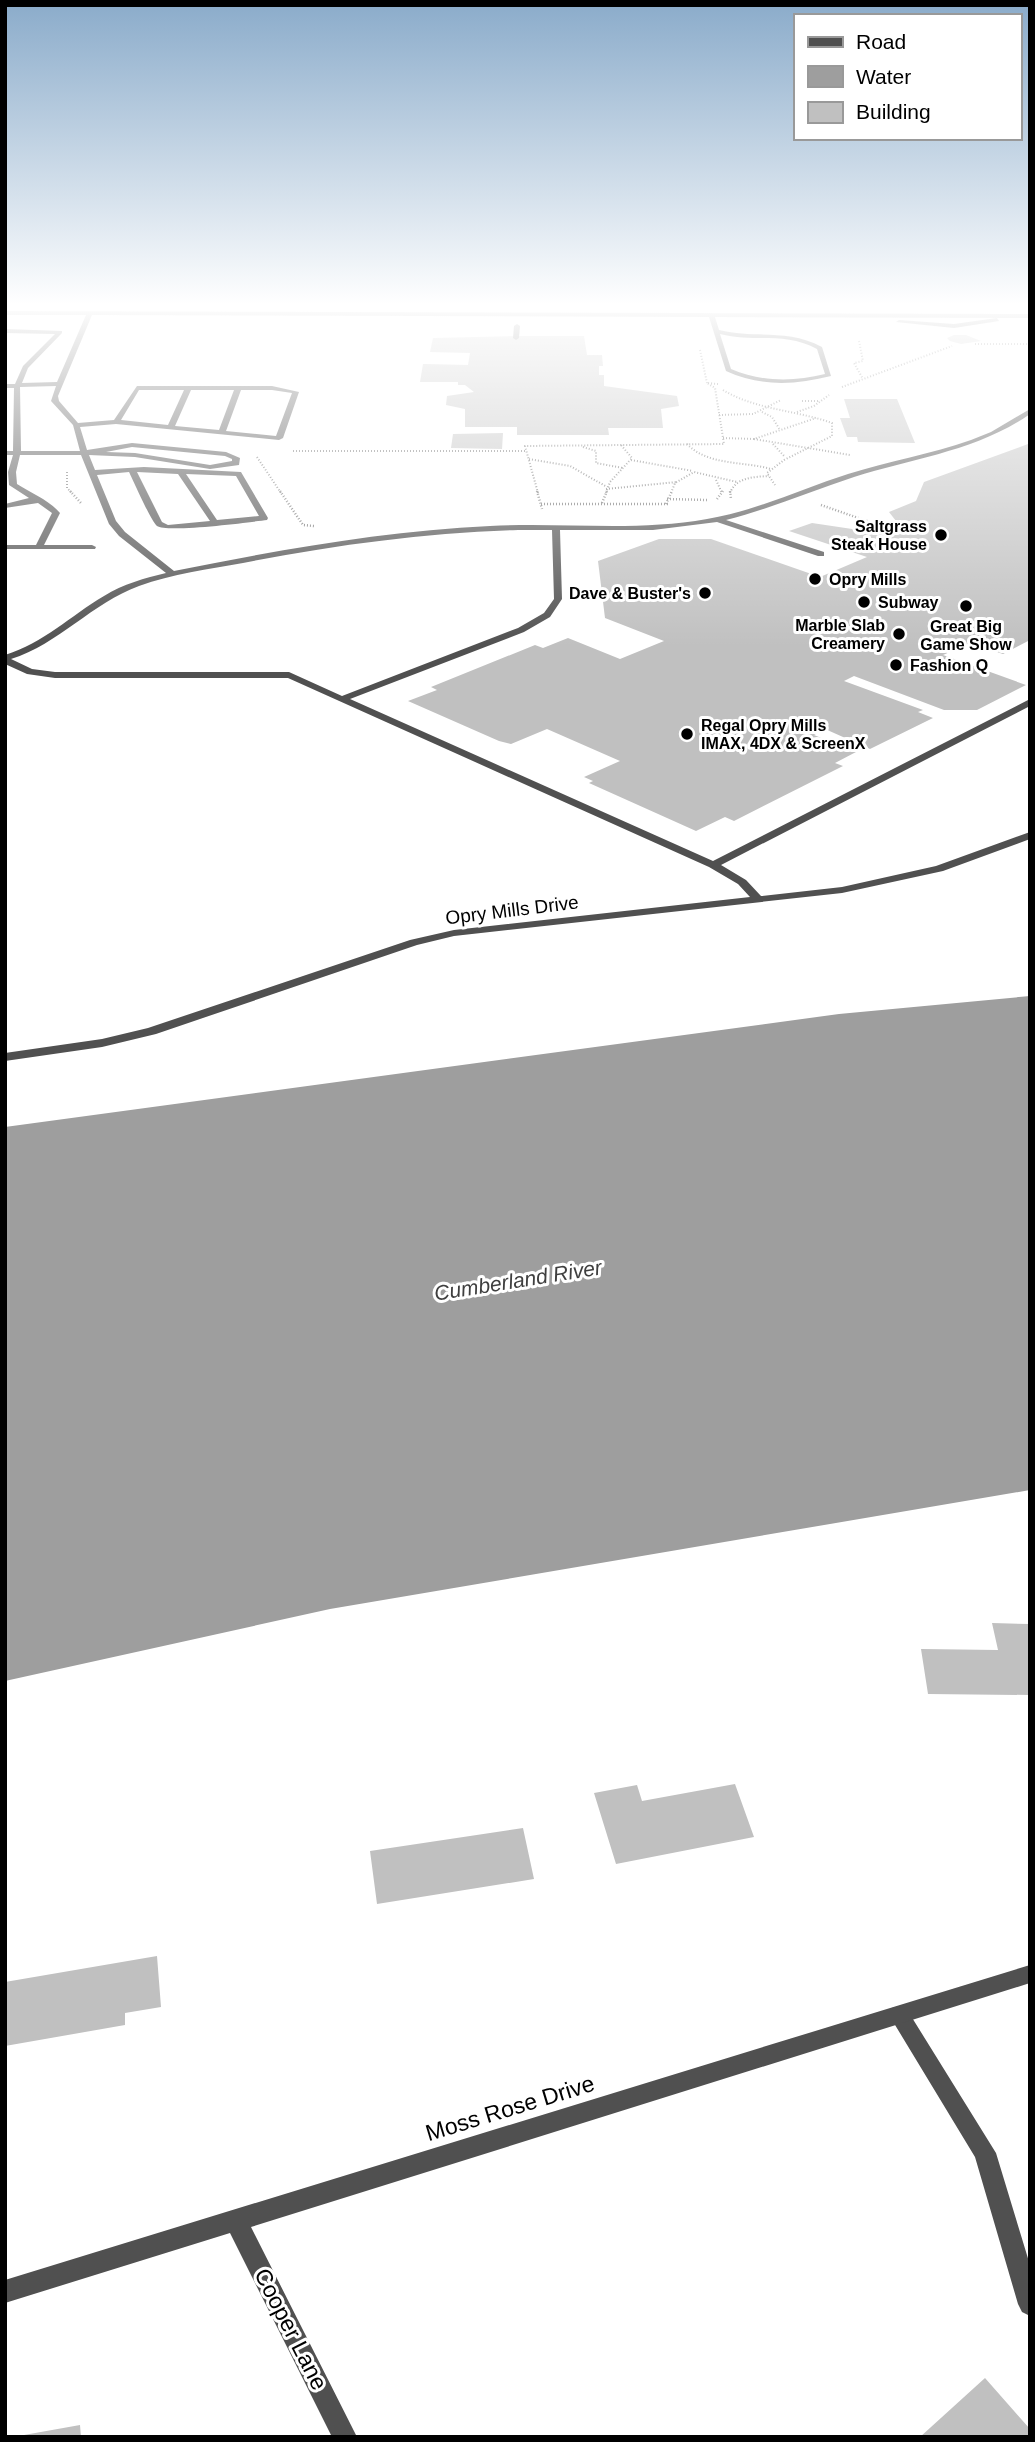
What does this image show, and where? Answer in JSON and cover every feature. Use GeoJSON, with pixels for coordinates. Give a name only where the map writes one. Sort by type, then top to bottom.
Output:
{"type":"FeatureCollection","features":[{"type":"Feature","properties":{"kind":"street"},"geometry":{"type":"LineString","coordinates":[[17,419],[13,485],[35,499],[51,505],[56,513],[39,547]]}},
{"type":"Feature","properties":{"kind":"street"},"geometry":{"type":"LineString","coordinates":[[71,419],[76,425],[84,453],[112,523],[173,574]]}},
{"type":"Feature","properties":{"kind":"street"},"geometry":{"type":"LineString","coordinates":[[170,428],[174,419]]}},
{"type":"Feature","properties":{"kind":"street"},"geometry":{"type":"LineString","coordinates":[[221,433],[226,419]]}},
{"type":"Feature","properties":{"kind":"street"},"geometry":{"type":"LineString","coordinates":[[76,425],[116,422],[279,439],[286,419]]}},
{"type":"Feature","properties":{"kind":"street"},"geometry":{"type":"LineString","coordinates":[[5,659],[52,639],[95,604],[119,590],[173,574],[370,536],[532,526],[674,527],[716,520],[757,509],[796,493],[981,439],[1012,419]]}},
{"type":"Feature","properties":{"kind":"street"},"geometry":{"type":"LineString","coordinates":[[5,453],[135,455],[210,467],[236,463],[236,458],[132,445],[84,453]]}},
{"type":"Feature","properties":{"kind":"street"},"geometry":{"type":"LineString","coordinates":[[91,472],[132,470],[202,476],[238,474],[264,518],[178,528],[159,524],[132,470]]}},
{"type":"Feature","properties":{"kind":"street"},"geometry":{"type":"LineString","coordinates":[[181,473],[216,524]]}},
{"type":"Feature","properties":{"kind":"street"},"geometry":{"type":"LineString","coordinates":[[5,506],[35,499]]}},
{"type":"Feature","properties":{"kind":"street"},"geometry":{"type":"LineString","coordinates":[[716,520],[821,554]]}},
{"type":"Feature","properties":{"kind":"street"},"geometry":{"type":"LineString","coordinates":[[342,699],[521,630],[547,615],[558,598],[556,526]]}},
{"type":"Feature","properties":{"kind":"street"},"geometry":{"type":"LineString","coordinates":[[5,547],[92,547]]}},
{"type":"Feature","properties":{"kind":"street"},"geometry":{"type":"LineString","coordinates":[[5,659],[30,671],[55,675],[289,675],[713,865],[742,882],[759,900]]}},
{"type":"Feature","properties":{"kind":"street"},"geometry":{"type":"LineString","coordinates":[[713,865],[1030,702]]}},
{"type":"Feature","properties":{"kind":"street","name":"Opry Mills Drive"},"geometry":{"type":"LineString","coordinates":[[5,1056],[102,1043],[152,1031],[414,942],[454,933],[842,890],[920,873],[971,858],[1030,835]]}},
{"type":"Feature","properties":{"kind":"street","name":"Moss Rose Drive"},"geometry":{"type":"LineString","coordinates":[[5,2292],[1030,1974]]}},
{"type":"Feature","properties":{"kind":"street"},"geometry":{"type":"LineString","coordinates":[[899,2015],[985,2152],[1030,2304]]}},
{"type":"Feature","properties":{"kind":"street","name":"Cooper Lane"},"geometry":{"type":"LineString","coordinates":[[236,2221],[345,2437]]}},
{"type":"Feature","properties":{"kind":"path"},"geometry":{"type":"LineString","coordinates":[[532,526],[544,514],[525,446],[724,444],[720,419]]}},
{"type":"Feature","properties":{"kind":"path"},"geometry":{"type":"LineString","coordinates":[[773,419],[780,430]]}},
{"type":"Feature","properties":{"kind":"path"},"geometry":{"type":"LineString","coordinates":[[754,439],[814,419]]}},
{"type":"Feature","properties":{"kind":"path"},"geometry":{"type":"LineString","coordinates":[[820,419],[832,423],[832,436],[785,458],[771,469],[769,476],[772,484],[824,507],[890,529]]}},
{"type":"Feature","properties":{"kind":"path"},"geometry":{"type":"LineString","coordinates":[[723,438],[754,439],[811,447]]}},
{"type":"Feature","properties":{"kind":"path"},"geometry":{"type":"LineString","coordinates":[[768,441],[781,450],[785,458]]}},
{"type":"Feature","properties":{"kind":"path"},"geometry":{"type":"LineString","coordinates":[[687,444],[698,456],[756,463],[771,469]]}},
{"type":"Feature","properties":{"kind":"path"},"geometry":{"type":"LineString","coordinates":[[621,445],[631,460],[694,471],[713,478],[737,482],[769,476]]}},
{"type":"Feature","properties":{"kind":"path"},"geometry":{"type":"LineString","coordinates":[[576,446],[596,451],[596,463],[624,468]]}},
{"type":"Feature","properties":{"kind":"path"},"geometry":{"type":"LineString","coordinates":[[529,459],[570,464],[606,488],[677,482]]}},
{"type":"Feature","properties":{"kind":"path"},"geometry":{"type":"LineString","coordinates":[[603,503],[606,488],[631,460]]}},
{"type":"Feature","properties":{"kind":"path"},"geometry":{"type":"LineString","coordinates":[[666,504],[677,482],[694,471]]}},
{"type":"Feature","properties":{"kind":"path"},"geometry":{"type":"LineString","coordinates":[[667,499],[717,499],[723,491],[713,478]]}},
{"type":"Feature","properties":{"kind":"path"},"geometry":{"type":"LineString","coordinates":[[541,504],[732,502],[730,489],[737,482]]}},
{"type":"Feature","properties":{"kind":"path"},"geometry":{"type":"LineString","coordinates":[[594,527],[615,503]]}},
{"type":"Feature","properties":{"kind":"water","name":"Cumberland River"},"geometry":{"type":"Polygon","coordinates":[[[1030,996],[1030,1490],[330,1609],[5,1681],[5,1127],[839,1014],[1030,996]]]}},
{"type":"Feature","properties":{"kind":"building"},"geometry":{"type":"Polygon","coordinates":[[[465,419],[662,419],[663,428],[608,428],[609,435],[517,435],[517,427],[465,427],[465,419]]]}},
{"type":"Feature","properties":{"kind":"building"},"geometry":{"type":"Polygon","coordinates":[[[840,419],[905,419],[915,443],[858,442],[857,437],[847,437],[840,419]]]}},
{"type":"Feature","properties":{"kind":"building"},"geometry":{"type":"Polygon","coordinates":[[[503,433],[502,449],[451,448],[453,434],[503,433]]]}},
{"type":"Feature","properties":{"kind":"building"},"geometry":{"type":"Polygon","coordinates":[[[1028,444],[1030,640],[1003,654],[970,643],[943,655],[1026,685],[977,710],[944,710],[854,676],[844,681],[923,710],[918,712],[933,718],[870,749],[825,729],[814,735],[856,752],[835,763],[843,766],[734,821],[725,817],[696,831],[589,783],[593,781],[584,777],[620,761],[547,729],[511,744],[499,741],[408,701],[437,690],[431,687],[535,645],[543,648],[568,638],[620,659],[664,641],[605,618],[598,561],[659,539],[711,539],[820,577],[867,557],[789,531],[812,523],[879,533],[903,523],[896,521],[889,512],[916,501],[924,482],[1028,444]]]}},
{"type":"Feature","properties":{"kind":"building"},"geometry":{"type":"Polygon","coordinates":[[[992,1623],[1030,1624],[1030,1695],[928,1694],[921,1649],[998,1650],[992,1623]]]}},
{"type":"Feature","properties":{"kind":"building"},"geometry":{"type":"Polygon","coordinates":[[[735,1784],[754,1837],[616,1864],[594,1793],[637,1785],[642,1801],[735,1784]]]}},
{"type":"Feature","properties":{"kind":"building"},"geometry":{"type":"Polygon","coordinates":[[[523,1828],[534,1879],[377,1904],[370,1851],[523,1828]]]}},
{"type":"Feature","properties":{"kind":"building"},"geometry":{"type":"Polygon","coordinates":[[[157,1956],[161,2007],[125,2013],[125,2025],[5,2046],[5,1982],[157,1956]]]}},
{"type":"Feature","properties":{"kind":"building"},"geometry":{"type":"Polygon","coordinates":[[[985,2378],[1030,2429],[1030,2437],[920,2437],[985,2378]]]}},
{"type":"Feature","properties":{"kind":"building"},"geometry":{"type":"Polygon","coordinates":[[[80,2425],[81,2437],[24,2437],[24,2435],[80,2425]]]}},
{"type":"Feature","properties":{"kind":"place","name":"Saltgrass Steak House"},"geometry":{"type":"Point","coordinates":[941,535]}},
{"type":"Feature","properties":{"kind":"place","name":"Opry Mills"},"geometry":{"type":"Point","coordinates":[815,579]}},
{"type":"Feature","properties":{"kind":"place","name":"Dave & Buster's"},"geometry":{"type":"Point","coordinates":[705,593]}},
{"type":"Feature","properties":{"kind":"place","name":"Subway"},"geometry":{"type":"Point","coordinates":[864,602]}},
{"type":"Feature","properties":{"kind":"place","name":"Great Big Game Show"},"geometry":{"type":"Point","coordinates":[966,606]}},
{"type":"Feature","properties":{"kind":"place","name":"Marble Slab Creamery"},"geometry":{"type":"Point","coordinates":[899,634]}},
{"type":"Feature","properties":{"kind":"place","name":"Fashion Q"},"geometry":{"type":"Point","coordinates":[896,665]}},
{"type":"Feature","properties":{"kind":"place","name":"Regal Opry Mills IMAX, 4DX & ScreenX"},"geometry":{"type":"Point","coordinates":[687,734]}}]}
